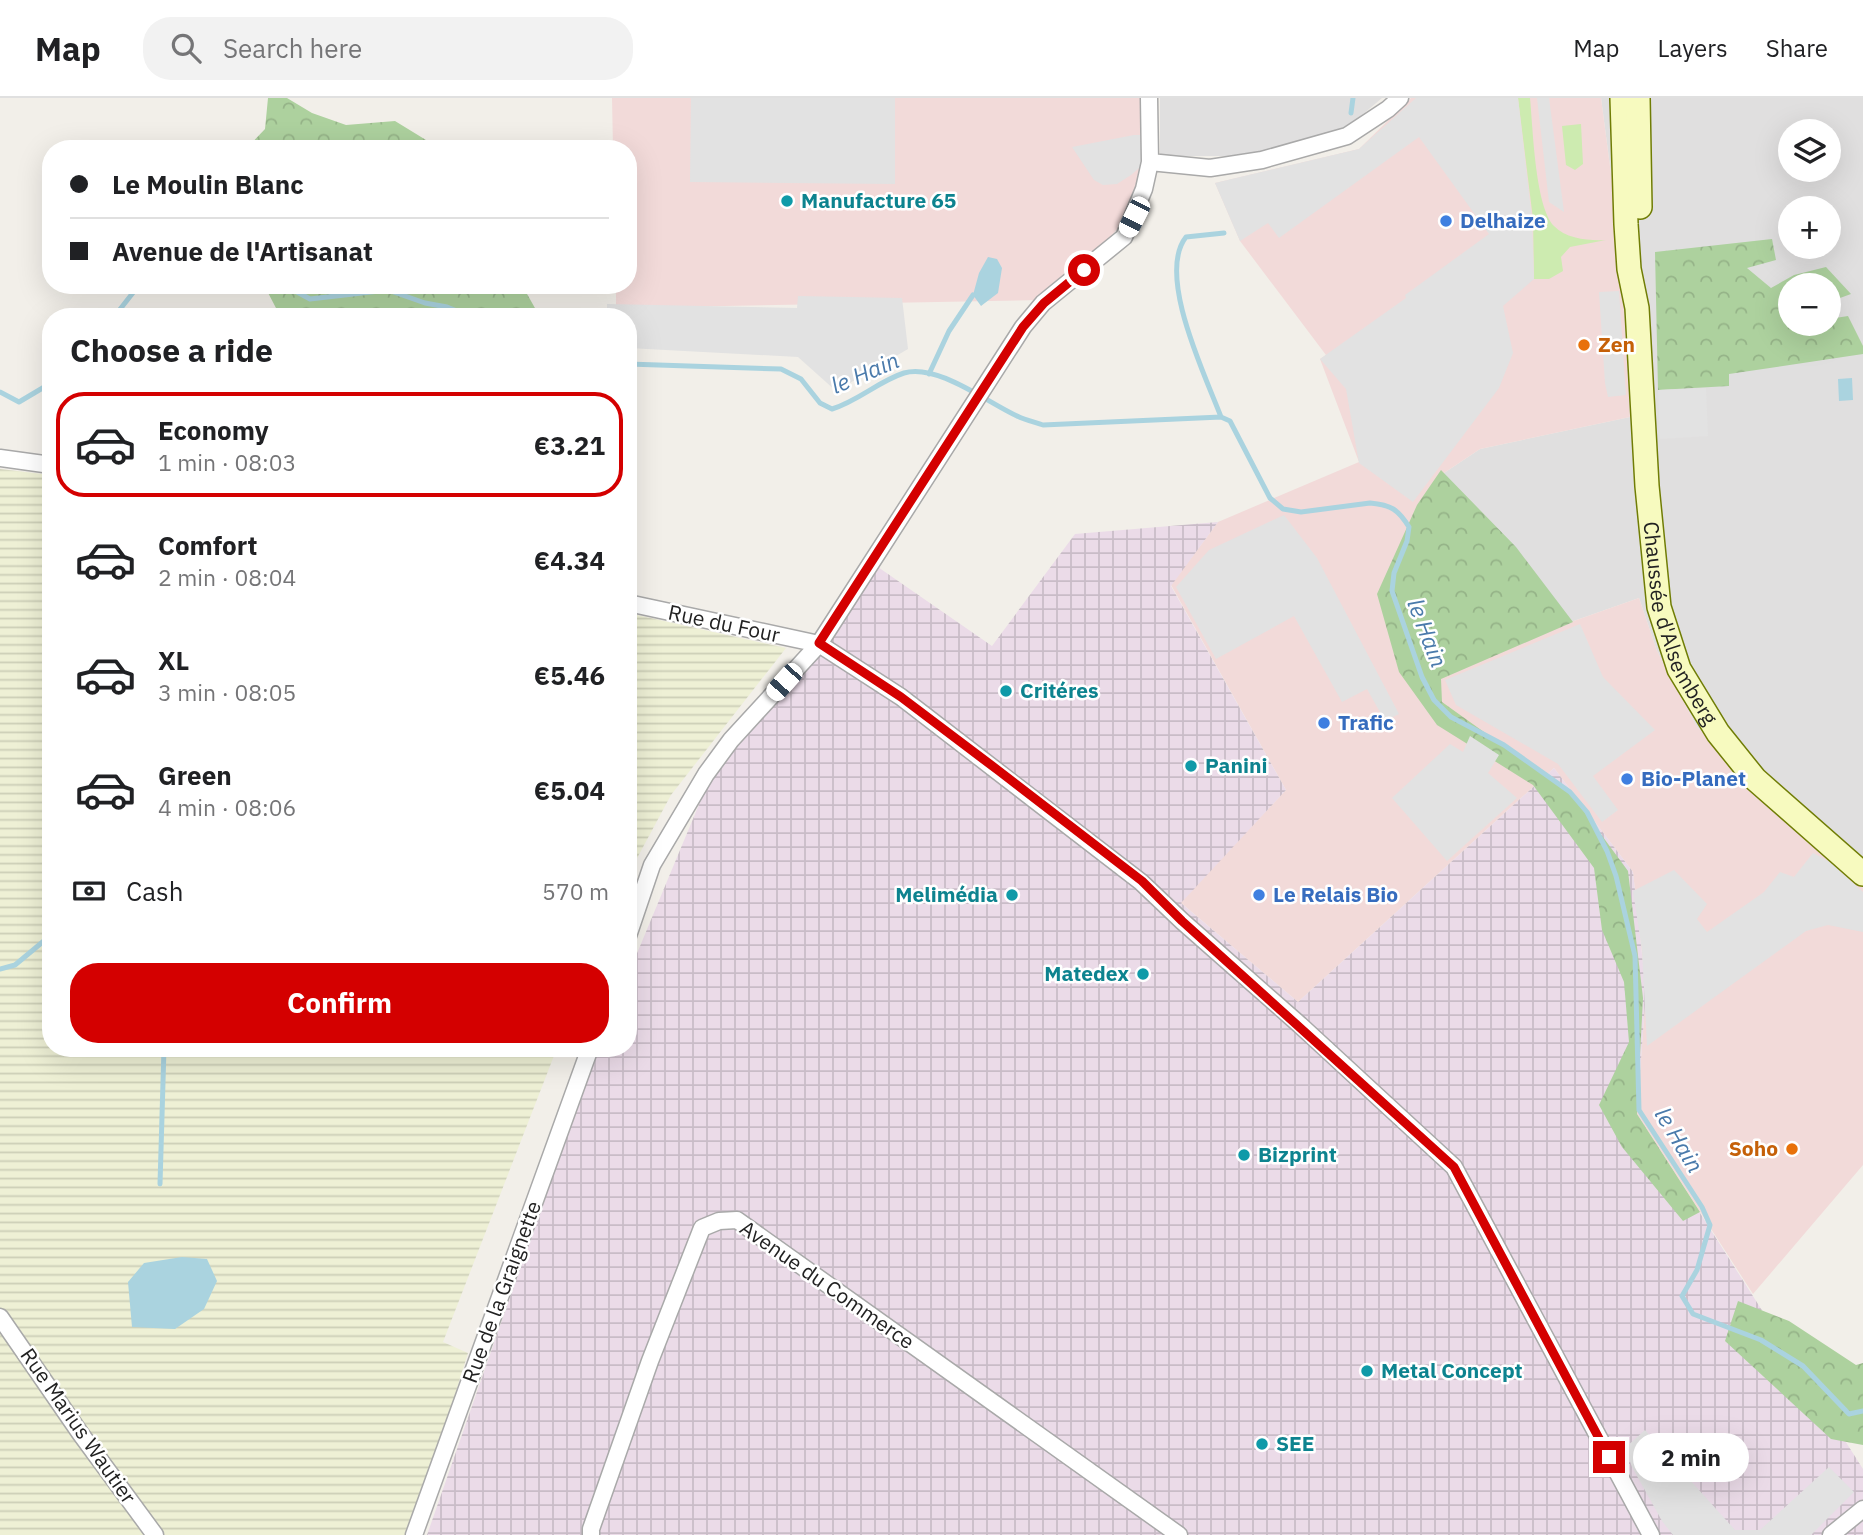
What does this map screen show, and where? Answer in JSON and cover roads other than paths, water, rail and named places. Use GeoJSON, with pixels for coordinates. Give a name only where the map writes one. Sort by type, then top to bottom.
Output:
{"type":"FeatureCollection","features":[{"type":"Feature","properties":{"kind":"main road","name":"Chaussée d'Alsemberg"},"geometry":{"type":"LineString","coordinates":[[1624,101],[1641,268],[1637,308],[1647,486],[1659,607],[1679,669],[1717,733],[1755,779],[1863,874]]}},
{"type":"Feature","properties":{"kind":"street"},"geometry":{"type":"LineString","coordinates":[[637,909],[652,865],[706,774],[731,740],[819,643],[1023,327],[1044,303],[1124,237],[1144,189],[1150,162],[1149,98]]}},
{"type":"Feature","properties":{"kind":"street"},"geometry":{"type":"LineString","coordinates":[[1150,162],[1210,168],[1262,160],[1347,136],[1400,98]]}},
{"type":"Feature","properties":{"kind":"street"},"geometry":{"type":"LineString","coordinates":[[0,458],[42,464]]}},
{"type":"Feature","properties":{"kind":"street","name":"Rue du Four"},"geometry":{"type":"LineString","coordinates":[[637,605],[819,643]]}},
{"type":"Feature","properties":{"kind":"street"},"geometry":{"type":"LineString","coordinates":[[819,643],[901,697],[1142,881],[1182,921],[1454,1167],[1651,1535]]}},
{"type":"Feature","properties":{"kind":"street","name":"Rue de la Graignette"},"geometry":{"type":"LineString","coordinates":[[414,1535],[587,1057]]}},
{"type":"Feature","properties":{"kind":"street","name":"Avenue du Commerce"},"geometry":{"type":"LineString","coordinates":[[592,1535],[591,1529],[650,1361],[702,1228],[719,1221],[737,1220],[1179,1535]]}},
{"type":"Feature","properties":{"kind":"street","name":"Rue Marius Wautier"},"geometry":{"type":"LineString","coordinates":[[0,1317],[155,1535]]}},
{"type":"Feature","properties":{"kind":"street"},"geometry":{"type":"LineString","coordinates":[[1831,1535],[1863,1509]]}},
{"type":"Feature","properties":{"kind":"water"},"geometry":{"type":"Polygon","coordinates":[[[988,257],[997,259],[1002,268],[998,293],[981,306],[973,295],[979,273],[988,257]]]}},
{"type":"Feature","properties":{"kind":"water"},"geometry":{"type":"Polygon","coordinates":[[[1852,378],[1853,400],[1839,401],[1838,379],[1852,378]]]}},
{"type":"Feature","properties":{"kind":"water"},"geometry":{"type":"Polygon","coordinates":[[[182,1257],[207,1259],[217,1281],[204,1309],[175,1329],[132,1327],[128,1282],[144,1263],[182,1257]]]}},
{"type":"Feature","properties":{"kind":"waterway"},"geometry":{"type":"LineString","coordinates":[[1351,113],[1353,98]]}},
{"type":"Feature","properties":{"kind":"waterway"},"geometry":{"type":"LineString","coordinates":[[1221,417],[1195,352],[1180,300],[1177,276],[1178,254],[1186,237],[1224,233]]}},
{"type":"Feature","properties":{"kind":"waterway","name":"le Hain"},"geometry":{"type":"LineString","coordinates":[[121,308],[132,294]]}},
{"type":"Feature","properties":{"kind":"waterway","name":"le Hain"},"geometry":{"type":"LineString","coordinates":[[301,294],[310,299],[353,294]]}},
{"type":"Feature","properties":{"kind":"waterway","name":"le Hain"},"geometry":{"type":"LineString","coordinates":[[399,294],[450,308]]}},
{"type":"Feature","properties":{"kind":"waterway"},"geometry":{"type":"LineString","coordinates":[[929,374],[949,331],[973,295]]}},
{"type":"Feature","properties":{"kind":"waterway","name":"le Hain"},"geometry":{"type":"LineString","coordinates":[[637,364],[781,369],[801,379],[820,403],[832,409],[886,381],[917,371],[947,379],[1017,416],[1043,425],[1221,417],[1230,421],[1270,498],[1283,509],[1301,512],[1370,503],[1383,505],[1397,512],[1409,527],[1407,541],[1394,573],[1392,591],[1422,677],[1434,700],[1451,717],[1504,745],[1570,792],[1587,812],[1607,851],[1616,876],[1635,956],[1639,1110],[1702,1207],[1710,1225],[1697,1270],[1682,1296],[1693,1314],[1761,1340],[1803,1366],[1849,1414],[1863,1411]]}},
{"type":"Feature","properties":{"kind":"waterway","name":"le Hain"},"geometry":{"type":"LineString","coordinates":[[0,392],[19,402],[42,388]]}},
{"type":"Feature","properties":{"kind":"waterway"},"geometry":{"type":"LineString","coordinates":[[0,969],[15,965],[42,942]]}},
{"type":"Feature","properties":{"kind":"waterway"},"geometry":{"type":"LineString","coordinates":[[160,1184],[164,1057]]}},
{"type":"Feature","properties":{"kind":"place","name":"Manufacture 65"},"geometry":{"type":"Point","coordinates":[787,201]}},
{"type":"Feature","properties":{"kind":"place","name":"Delhaize"},"geometry":{"type":"Point","coordinates":[1446,221]}},
{"type":"Feature","properties":{"kind":"place","name":"Zen"},"geometry":{"type":"Point","coordinates":[1584,345]}},
{"type":"Feature","properties":{"kind":"place","name":"Critéres"},"geometry":{"type":"Point","coordinates":[1006,691]}},
{"type":"Feature","properties":{"kind":"place","name":"Trafic"},"geometry":{"type":"Point","coordinates":[1324,723]}},
{"type":"Feature","properties":{"kind":"place","name":"Panini"},"geometry":{"type":"Point","coordinates":[1191,766]}},
{"type":"Feature","properties":{"kind":"place","name":"Bio-Planet"},"geometry":{"type":"Point","coordinates":[1627,779]}},
{"type":"Feature","properties":{"kind":"place","name":"Melimédia"},"geometry":{"type":"Point","coordinates":[1012,895]}},
{"type":"Feature","properties":{"kind":"place","name":"Le Relais Bio"},"geometry":{"type":"Point","coordinates":[1259,895]}},
{"type":"Feature","properties":{"kind":"place","name":"Matedex"},"geometry":{"type":"Point","coordinates":[1143,974]}},
{"type":"Feature","properties":{"kind":"place","name":"Soho"},"geometry":{"type":"Point","coordinates":[1792,1149]}},
{"type":"Feature","properties":{"kind":"place","name":"Bizprint"},"geometry":{"type":"Point","coordinates":[1244,1155]}},
{"type":"Feature","properties":{"kind":"place","name":"Metal Concept"},"geometry":{"type":"Point","coordinates":[1367,1371]}},
{"type":"Feature","properties":{"kind":"place","name":"SEE"},"geometry":{"type":"Point","coordinates":[1262,1444]}}]}
